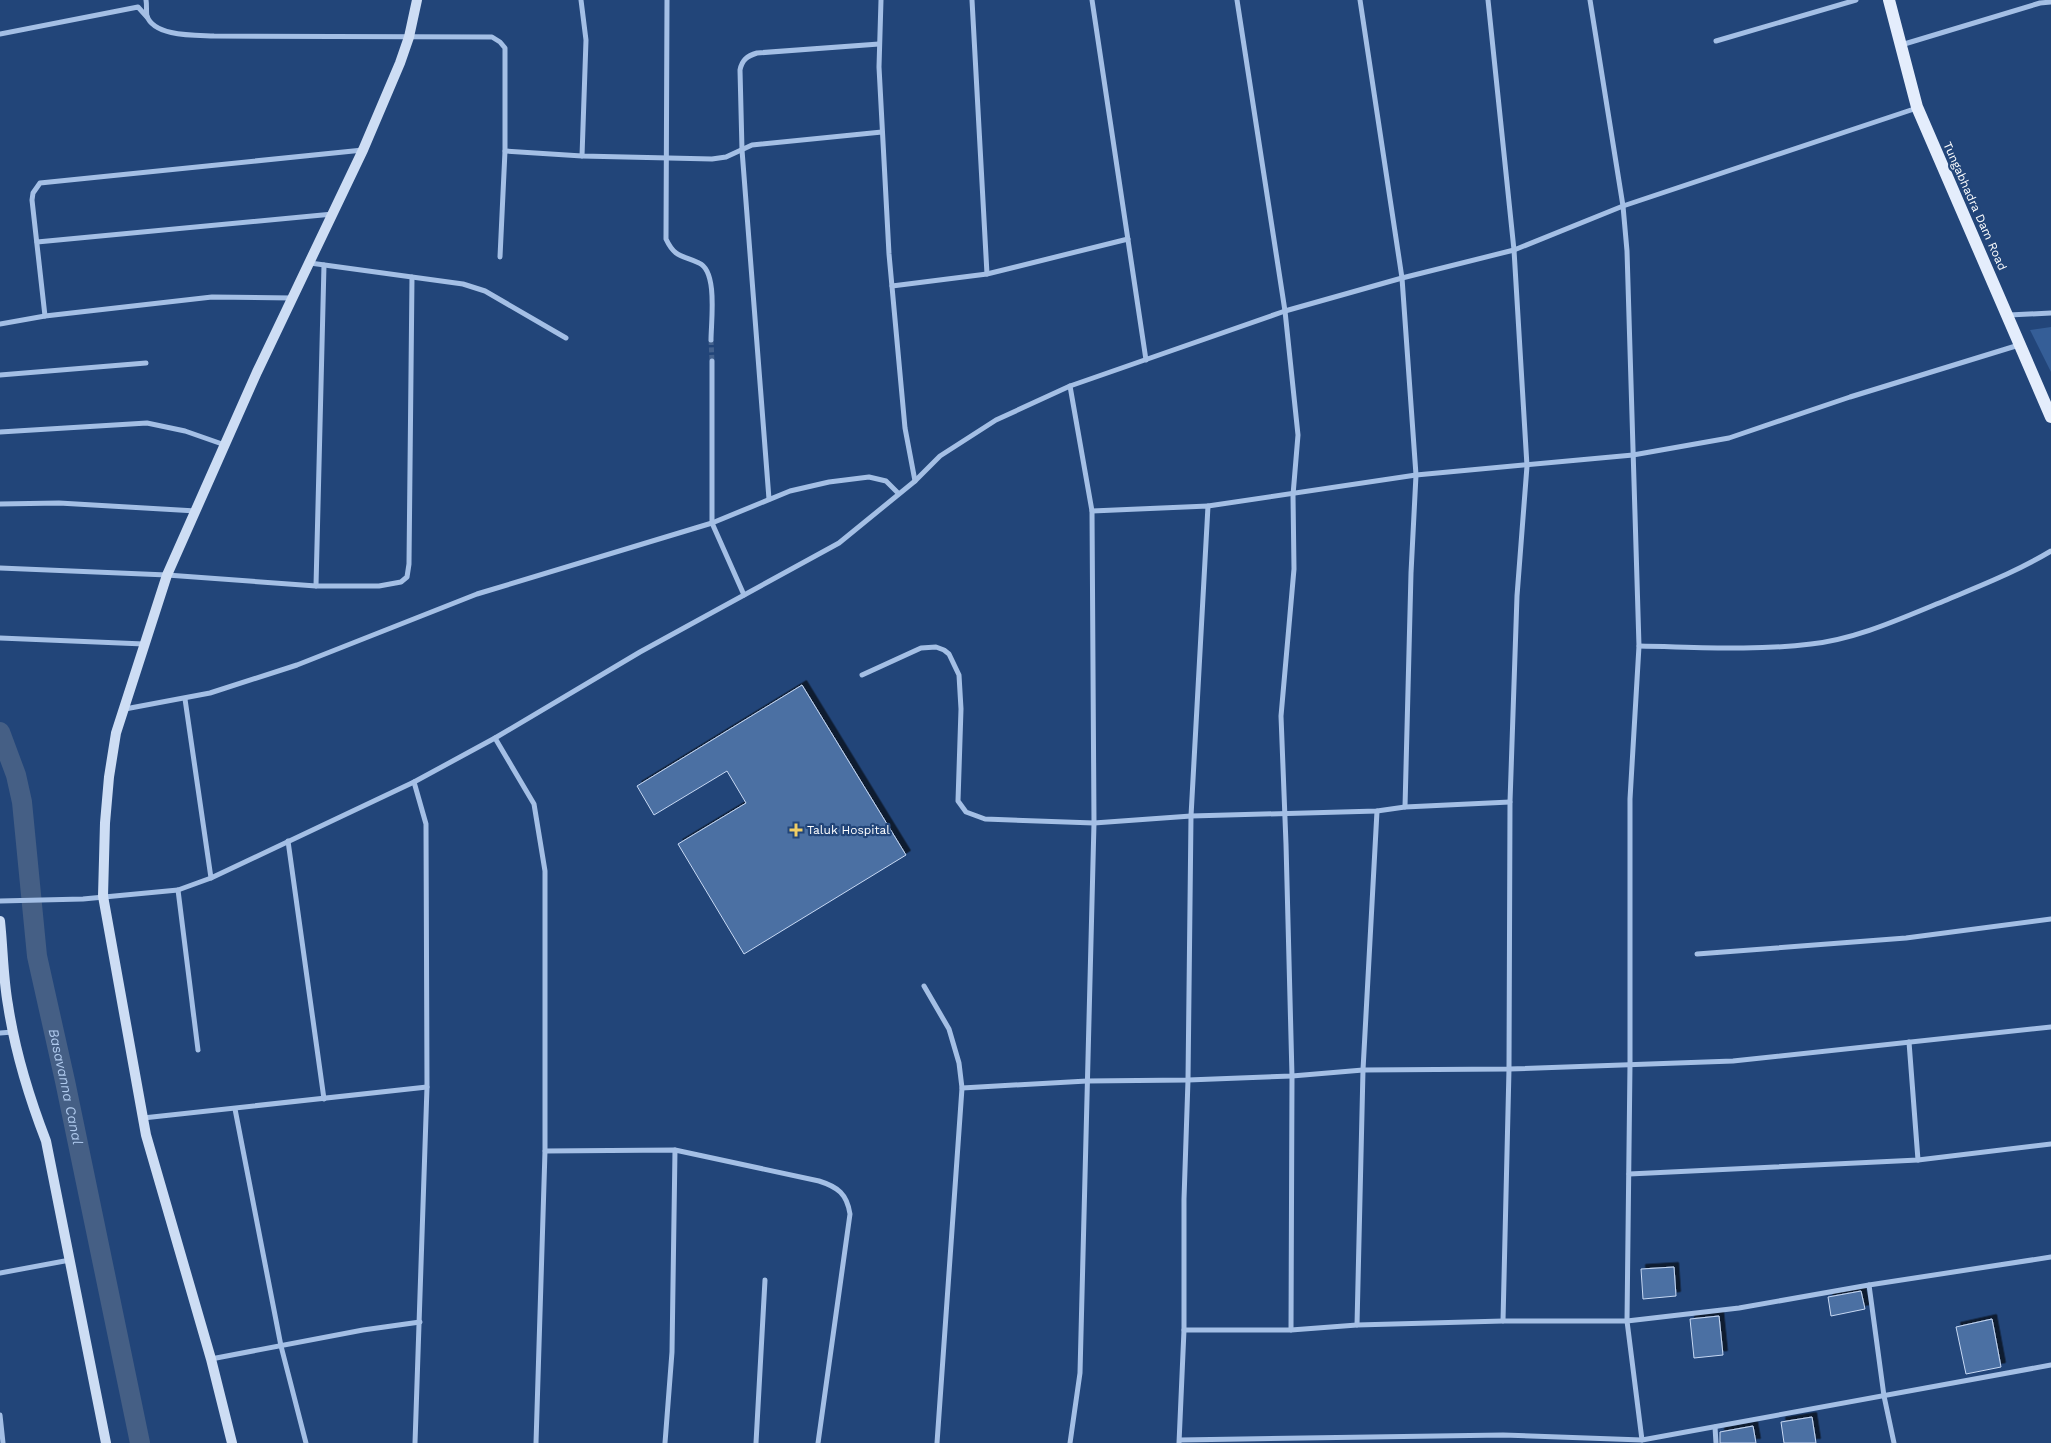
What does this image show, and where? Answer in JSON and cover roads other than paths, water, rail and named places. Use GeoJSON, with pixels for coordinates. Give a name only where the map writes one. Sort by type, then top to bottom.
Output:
{"type":"FeatureCollection","features":[{"type":"Feature","properties":{"kind":"main road","name":"Tungabhadra Dam Road"},"geometry":{"type":"LineString","coordinates":[[1889,0],[1917,107],[2051,417]]}},
{"type":"Feature","properties":{"kind":"street"},"geometry":{"type":"LineString","coordinates":[[146,0],[148,17]]}},
{"type":"Feature","properties":{"kind":"street"},"geometry":{"type":"LineString","coordinates":[[232,1443],[211,1359],[146,1135],[103,896],[105,823],[109,777],[116,733],[167,575],[257,372],[294,298],[363,150],[400,63],[409,37],[417,0]]}},
{"type":"Feature","properties":{"kind":"street"},"geometry":{"type":"LineString","coordinates":[[581,0],[586,40],[582,156]]}},
{"type":"Feature","properties":{"kind":"street"},"geometry":{"type":"LineString","coordinates":[[667,0],[666,239],[678,255],[701,263],[709,275],[711,284],[711,340]]}},
{"type":"Feature","properties":{"kind":"street"},"geometry":{"type":"LineString","coordinates":[[881,0],[878,67],[892,286],[905,428],[915,481]]}},
{"type":"Feature","properties":{"kind":"street"},"geometry":{"type":"LineString","coordinates":[[972,0],[987,274]]}},
{"type":"Feature","properties":{"kind":"street"},"geometry":{"type":"LineString","coordinates":[[1092,0],[1146,360]]}},
{"type":"Feature","properties":{"kind":"street"},"geometry":{"type":"LineString","coordinates":[[1237,0],[1285,311],[1298,435],[1293,495],[1294,569],[1280,716],[1285,813],[1292,1076],[1291,1330]]}},
{"type":"Feature","properties":{"kind":"street"},"geometry":{"type":"LineString","coordinates":[[1360,0],[1402,278],[1416,475],[1410,583],[1405,807]]}},
{"type":"Feature","properties":{"kind":"street"},"geometry":{"type":"LineString","coordinates":[[1488,0],[1514,250],[1527,466],[1518,596],[1510,802],[1509,1069],[1503,1321]]}},
{"type":"Feature","properties":{"kind":"street"},"geometry":{"type":"LineString","coordinates":[[1590,0],[1623,206],[1626,251],[1639,646],[1630,799],[1628,1321],[1642,1440]]}},
{"type":"Feature","properties":{"kind":"street"},"geometry":{"type":"LineString","coordinates":[[1716,41],[1856,0]]}},
{"type":"Feature","properties":{"kind":"street"},"geometry":{"type":"LineString","coordinates":[[1901,45],[2040,2],[2051,2]]}},
{"type":"Feature","properties":{"kind":"street"},"geometry":{"type":"LineString","coordinates":[[0,34],[138,7],[154,26],[167,32],[182,34],[214,36],[492,37],[505,48],[505,151],[500,257]]}},
{"type":"Feature","properties":{"kind":"street"},"geometry":{"type":"LineString","coordinates":[[769,499],[742,150],[740,70],[744,60],[750,55],[879,44]]}},
{"type":"Feature","properties":{"kind":"street"},"geometry":{"type":"LineString","coordinates":[[0,901],[84,899],[178,890],[211,878],[414,782],[495,738],[640,652],[839,543],[915,481],[940,456],[996,420],[1070,386],[1285,311],[1402,278],[1514,250],[1623,206],[1917,107]]}},
{"type":"Feature","properties":{"kind":"street"},"geometry":{"type":"LineString","coordinates":[[505,151],[582,156],[712,159],[726,157],[752,145],[882,132]]}},
{"type":"Feature","properties":{"kind":"street"},"geometry":{"type":"LineString","coordinates":[[44,316],[33,193],[40,183],[363,150]]}},
{"type":"Feature","properties":{"kind":"street"},"geometry":{"type":"LineString","coordinates":[[37,242],[334,214]]}},
{"type":"Feature","properties":{"kind":"street"},"geometry":{"type":"LineString","coordinates":[[892,286],[987,274],[1128,239]]}},
{"type":"Feature","properties":{"kind":"street"},"geometry":{"type":"LineString","coordinates":[[310,263],[463,284],[486,291],[566,338]]}},
{"type":"Feature","properties":{"kind":"street"},"geometry":{"type":"LineString","coordinates":[[316,586],[324,265]]}},
{"type":"Feature","properties":{"kind":"street"},"geometry":{"type":"LineString","coordinates":[[0,568],[167,575],[316,586],[379,586],[401,582],[407,577],[409,564],[412,276]]}},
{"type":"Feature","properties":{"kind":"street"},"geometry":{"type":"LineString","coordinates":[[0,324],[44,316],[212,298],[294,298]]}},
{"type":"Feature","properties":{"kind":"street"},"geometry":{"type":"LineString","coordinates":[[2008,316],[2051,313]]}},
{"type":"Feature","properties":{"kind":"street"},"geometry":{"type":"LineString","coordinates":[[1092,511],[1208,506],[1293,495],[1416,475],[1633,455],[1729,438],[1850,397],[2019,345]]}},
{"type":"Feature","properties":{"kind":"street"},"geometry":{"type":"LineString","coordinates":[[712,361],[712,524],[744,594]]}},
{"type":"Feature","properties":{"kind":"street"},"geometry":{"type":"LineString","coordinates":[[0,375],[146,363]]}},
{"type":"Feature","properties":{"kind":"street"},"geometry":{"type":"LineString","coordinates":[[1070,386],[1092,511],[1094,823],[1080,1373],[1070,1443]]}},
{"type":"Feature","properties":{"kind":"street"},"geometry":{"type":"LineString","coordinates":[[0,432],[147,423],[185,431],[226,445]]}},
{"type":"Feature","properties":{"kind":"street"},"geometry":{"type":"LineString","coordinates":[[124,709],[210,693],[297,664],[477,594],[712,524],[797,489],[829,482],[869,477],[886,481],[898,493]]}},
{"type":"Feature","properties":{"kind":"street"},"geometry":{"type":"LineString","coordinates":[[0,504],[59,503],[196,511]]}},
{"type":"Feature","properties":{"kind":"street"},"geometry":{"type":"LineString","coordinates":[[1208,506],[1192,816],[1188,1080],[1184,1199],[1184,1330],[1179,1442],[1503,1435],[1604,1441],[1642,1440],[2051,1365]]}},
{"type":"Feature","properties":{"kind":"street"},"geometry":{"type":"LineString","coordinates":[[1639,646],[1755,648],[1812,644],[1836,640],[1891,623],[2020,570],[2051,551]]}},
{"type":"Feature","properties":{"kind":"street"},"geometry":{"type":"LineString","coordinates":[[0,638],[146,644]]}},
{"type":"Feature","properties":{"kind":"street"},"geometry":{"type":"LineString","coordinates":[[862,675],[921,648],[944,650],[955,663],[959,675],[961,709],[958,800],[966,812],[984,819],[1094,823],[1192,816],[1377,811],[1405,807],[1510,802]]}},
{"type":"Feature","properties":{"kind":"street"},"geometry":{"type":"LineString","coordinates":[[185,699],[211,878]]}},
{"type":"Feature","properties":{"kind":"street"},"geometry":{"type":"LineString","coordinates":[[495,738],[534,804],[545,871],[545,1151],[536,1443]]}},
{"type":"Feature","properties":{"kind":"street"},"geometry":{"type":"LineString","coordinates":[[414,782],[426,824],[427,1087],[415,1443]]}},
{"type":"Feature","properties":{"kind":"street"},"geometry":{"type":"LineString","coordinates":[[1357,1325],[1363,1070],[1377,811]]}},
{"type":"Feature","properties":{"kind":"street"},"geometry":{"type":"LineString","coordinates":[[288,841],[324,1099]]}},
{"type":"Feature","properties":{"kind":"street"},"geometry":{"type":"LineString","coordinates":[[178,890],[198,1050]]}},
{"type":"Feature","properties":{"kind":"street"},"geometry":{"type":"LineString","coordinates":[[1697,954],[1906,938],[2051,918]]}},
{"type":"Feature","properties":{"kind":"street"},"geometry":{"type":"LineString","coordinates":[[0,921],[7,1003],[12,1032],[34,1108],[46,1141],[106,1443]]}},
{"type":"Feature","properties":{"kind":"street"},"geometry":{"type":"LineString","coordinates":[[924,986],[949,1029],[959,1063],[962,1088],[937,1443]]}},
{"type":"Feature","properties":{"kind":"street"},"geometry":{"type":"LineString","coordinates":[[962,1088],[1087,1081],[1292,1076],[1363,1070],[1509,1069],[1733,1061],[2051,1027]]}},
{"type":"Feature","properties":{"kind":"street"},"geometry":{"type":"LineString","coordinates":[[0,1033],[12,1032]]}},
{"type":"Feature","properties":{"kind":"street"},"geometry":{"type":"LineString","coordinates":[[1909,1042],[1918,1160]]}},
{"type":"Feature","properties":{"kind":"street"},"geometry":{"type":"LineString","coordinates":[[143,1118],[427,1087]]}},
{"type":"Feature","properties":{"kind":"street"},"geometry":{"type":"LineString","coordinates":[[235,1109],[281,1346],[306,1443]]}},
{"type":"Feature","properties":{"kind":"street"},"geometry":{"type":"LineString","coordinates":[[1629,1174],[1918,1160],[2051,1144]]}},
{"type":"Feature","properties":{"kind":"street"},"geometry":{"type":"LineString","coordinates":[[545,1151],[675,1150],[833,1185],[842,1192],[848,1202],[850,1214],[818,1443]]}},
{"type":"Feature","properties":{"kind":"street"},"geometry":{"type":"LineString","coordinates":[[665,1443],[672,1352],[675,1150]]}},
{"type":"Feature","properties":{"kind":"street"},"geometry":{"type":"LineString","coordinates":[[1184,1330],[1291,1330],[1357,1325],[1503,1321],[1628,1321],[1739,1308],[1869,1285],[2051,1257]]}},
{"type":"Feature","properties":{"kind":"street"},"geometry":{"type":"LineString","coordinates":[[0,1273],[70,1260]]}},
{"type":"Feature","properties":{"kind":"street"},"geometry":{"type":"LineString","coordinates":[[756,1443],[764,1280]]}},
{"type":"Feature","properties":{"kind":"street"},"geometry":{"type":"LineString","coordinates":[[1869,1285],[1884,1396],[1894,1443]]}},
{"type":"Feature","properties":{"kind":"street"},"geometry":{"type":"LineString","coordinates":[[211,1359],[354,1332],[420,1322]]}},
{"type":"Feature","properties":{"kind":"street"},"geometry":{"type":"LineString","coordinates":[[0,1416],[3,1443]]}},
{"type":"Feature","properties":{"kind":"street"},"geometry":{"type":"LineString","coordinates":[[1715,1427],[1716,1443]]}},
{"type":"Feature","properties":{"kind":"street"},"geometry":{"type":"LineString","coordinates":[[1501,1443],[1503,1435]]}},
{"type":"Feature","properties":{"kind":"waterway","name":"Basavanna Canal"},"geometry":{"type":"LineString","coordinates":[[0,732],[16,775],[22,802],[37,956],[65,1081],[140,1443]]}},
{"type":"Feature","properties":{"kind":"tunnel"},"geometry":{"type":"LineString","coordinates":[[711,340],[712,361]]}},
{"type":"Feature","properties":{"kind":"place","name":"Taluk Hospital"},"geometry":{"type":"Point","coordinates":[796,830]}}]}
